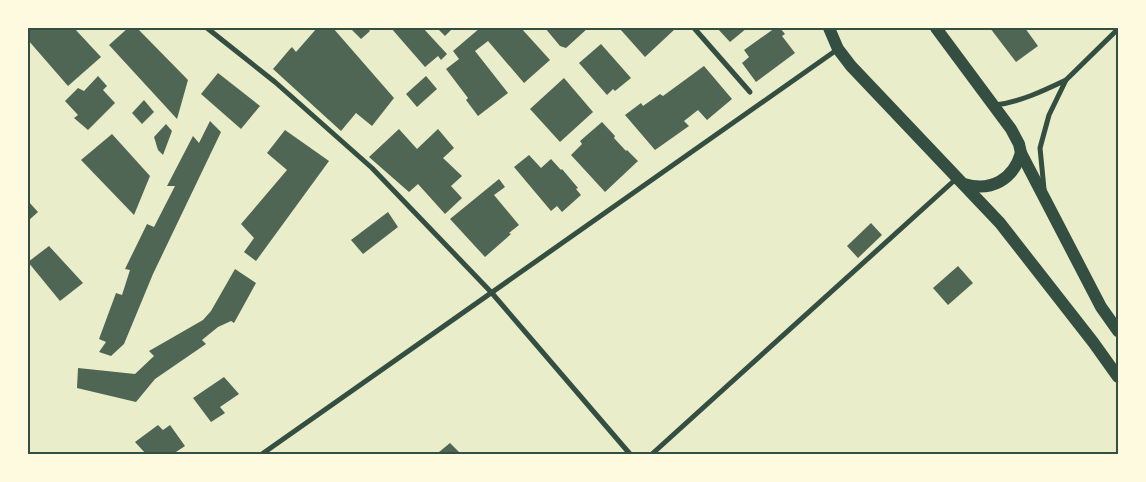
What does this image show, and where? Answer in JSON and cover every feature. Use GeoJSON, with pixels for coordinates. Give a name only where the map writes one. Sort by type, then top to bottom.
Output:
{"type":"FeatureCollection","features":[{"type":"Feature","properties":{"kind":"main road"},"geometry":{"type":"LineString","coordinates":[[829,28],[838,49],[851,66],[1000,223],[1118,377]]}},
{"type":"Feature","properties":{"kind":"main road"},"geometry":{"type":"LineString","coordinates":[[936,28],[993,105],[1019,144],[1021,154],[1101,307],[1118,331]]}},
{"type":"Feature","properties":{"kind":"main road"},"geometry":{"type":"LineString","coordinates":[[961,181],[975,187],[984,187],[1004,179],[1017,167],[1021,154]]}},
{"type":"Feature","properties":{"kind":"street"},"geometry":{"type":"LineString","coordinates":[[207,28],[275,82],[372,168],[491,292],[630,454]]}},
{"type":"Feature","properties":{"kind":"street"},"geometry":{"type":"LineString","coordinates":[[694,28],[750,92]]}},
{"type":"Feature","properties":{"kind":"street"},"geometry":{"type":"LineString","coordinates":[[1045,199],[1040,148],[1049,115],[1066,80],[1118,29]]}},
{"type":"Feature","properties":{"kind":"street"},"geometry":{"type":"LineString","coordinates":[[262,454],[838,49]]}},
{"type":"Feature","properties":{"kind":"street"},"geometry":{"type":"LineString","coordinates":[[993,105],[1006,104],[1031,96],[1066,80]]}},
{"type":"Feature","properties":{"kind":"street"},"geometry":{"type":"LineString","coordinates":[[652,454],[961,181]]}},
{"type":"Feature","properties":{"kind":"building"},"geometry":{"type":"Polygon","coordinates":[[[28,28],[74,28],[101,57],[68,86],[28,40],[28,28]]]}},
{"type":"Feature","properties":{"kind":"building"},"geometry":{"type":"Polygon","coordinates":[[[128,28],[137,28],[188,80],[177,119],[109,45],[128,28]]]}},
{"type":"Feature","properties":{"kind":"building"},"geometry":{"type":"Polygon","coordinates":[[[317,28],[333,28],[394,98],[372,126],[356,113],[341,131],[273,69],[292,47],[296,52],[317,28]]]}},
{"type":"Feature","properties":{"kind":"building"},"geometry":{"type":"Polygon","coordinates":[[[350,28],[367,28],[370,31],[361,39],[350,28]]]}},
{"type":"Feature","properties":{"kind":"building"},"geometry":{"type":"Polygon","coordinates":[[[391,28],[423,28],[447,54],[441,60],[438,56],[425,67],[391,28]]]}},
{"type":"Feature","properties":{"kind":"building"},"geometry":{"type":"Polygon","coordinates":[[[437,28],[453,28],[445,36],[437,28]]]}},
{"type":"Feature","properties":{"kind":"building"},"geometry":{"type":"Polygon","coordinates":[[[480,28],[521,28],[550,60],[524,83],[488,41],[475,51],[508,93],[478,116],[466,100],[468,98],[446,69],[459,59],[453,51],[480,28]]]}},
{"type":"Feature","properties":{"kind":"building"},"geometry":{"type":"Polygon","coordinates":[[[545,28],[588,28],[566,48],[560,46],[545,28]]]}},
{"type":"Feature","properties":{"kind":"building"},"geometry":{"type":"Polygon","coordinates":[[[717,28],[747,28],[730,42],[717,28]]]}},
{"type":"Feature","properties":{"kind":"building"},"geometry":{"type":"Polygon","coordinates":[[[775,28],[780,28],[785,34],[782,36],[795,53],[756,82],[742,63],[749,57],[744,50],[775,28]]]}},
{"type":"Feature","properties":{"kind":"building"},"geometry":{"type":"Polygon","coordinates":[[[990,28],[1025,28],[1038,46],[1016,62],[990,28]]]}},
{"type":"Feature","properties":{"kind":"building"},"geometry":{"type":"Polygon","coordinates":[[[620,29],[675,29],[645,57],[620,29]]]}},
{"type":"Feature","properties":{"kind":"building"},"geometry":{"type":"Polygon","coordinates":[[[601,44],[631,78],[607,95],[579,63],[601,44]]]}},
{"type":"Feature","properties":{"kind":"building"},"geometry":{"type":"Polygon","coordinates":[[[704,66],[732,99],[707,120],[698,110],[684,121],[689,126],[655,150],[625,115],[641,103],[643,106],[660,94],[663,96],[704,66]]]}},
{"type":"Feature","properties":{"kind":"building"},"geometry":{"type":"Polygon","coordinates":[[[218,73],[260,106],[241,129],[201,94],[218,73]]]}},
{"type":"Feature","properties":{"kind":"building"},"geometry":{"type":"Polygon","coordinates":[[[98,76],[107,86],[103,90],[115,103],[88,130],[74,118],[78,115],[65,101],[78,88],[84,91],[98,76]]]}},
{"type":"Feature","properties":{"kind":"building"},"geometry":{"type":"Polygon","coordinates":[[[426,76],[437,89],[417,107],[406,94],[426,76]]]}},
{"type":"Feature","properties":{"kind":"building"},"geometry":{"type":"Polygon","coordinates":[[[564,78],[593,112],[560,142],[530,109],[564,78]]]}},
{"type":"Feature","properties":{"kind":"building"},"geometry":{"type":"Polygon","coordinates":[[[144,100],[154,112],[142,124],[132,113],[144,100]]]}},
{"type":"Feature","properties":{"kind":"building"},"geometry":{"type":"Polygon","coordinates":[[[210,121],[221,132],[153,274],[124,344],[111,356],[99,352],[106,342],[99,339],[116,293],[122,295],[130,270],[125,269],[147,224],[154,227],[175,186],[167,186],[193,136],[199,143],[210,121]]]}},
{"type":"Feature","properties":{"kind":"building"},"geometry":{"type":"Polygon","coordinates":[[[602,122],[626,151],[638,161],[605,192],[571,155],[582,144],[580,141],[602,122]]]}},
{"type":"Feature","properties":{"kind":"building"},"geometry":{"type":"Polygon","coordinates":[[[166,124],[172,131],[163,155],[158,150],[154,137],[166,124]]]}},
{"type":"Feature","properties":{"kind":"building"},"geometry":{"type":"Polygon","coordinates":[[[399,129],[417,149],[438,129],[454,148],[443,158],[462,176],[451,186],[462,198],[445,214],[418,184],[409,192],[369,157],[399,129]]]}},
{"type":"Feature","properties":{"kind":"building"},"geometry":{"type":"Polygon","coordinates":[[[285,130],[329,161],[256,261],[244,252],[254,238],[241,224],[287,170],[267,153],[285,130]]]}},
{"type":"Feature","properties":{"kind":"building"},"geometry":{"type":"Polygon","coordinates":[[[112,134],[150,176],[134,215],[81,160],[112,134]]]}},
{"type":"Feature","properties":{"kind":"building"},"geometry":{"type":"Polygon","coordinates":[[[529,155],[541,168],[551,159],[578,188],[576,189],[581,195],[562,212],[557,206],[551,211],[514,167],[529,155]]]}},
{"type":"Feature","properties":{"kind":"building"},"geometry":{"type":"Polygon","coordinates":[[[499,179],[505,187],[494,195],[519,225],[485,257],[450,219],[499,179]]]}},
{"type":"Feature","properties":{"kind":"building"},"geometry":{"type":"Polygon","coordinates":[[[28,201],[38,212],[28,221],[28,201]]]}},
{"type":"Feature","properties":{"kind":"building"},"geometry":{"type":"Polygon","coordinates":[[[388,212],[398,227],[363,254],[351,240],[388,212]]]}},
{"type":"Feature","properties":{"kind":"building"},"geometry":{"type":"Polygon","coordinates":[[[871,223],[882,235],[858,258],[847,246],[871,223]]]}},
{"type":"Feature","properties":{"kind":"building"},"geometry":{"type":"Polygon","coordinates":[[[49,246],[83,283],[60,301],[28,262],[49,246]]]}},
{"type":"Feature","properties":{"kind":"building"},"geometry":{"type":"Polygon","coordinates":[[[958,266],[973,283],[948,305],[933,288],[958,266]]]}},
{"type":"Feature","properties":{"kind":"building"},"geometry":{"type":"Polygon","coordinates":[[[235,269],[256,283],[234,323],[231,321],[218,327],[202,340],[206,344],[155,379],[136,402],[77,388],[78,368],[135,374],[154,356],[149,351],[203,320],[211,311],[235,269]]]}},
{"type":"Feature","properties":{"kind":"building"},"geometry":{"type":"Polygon","coordinates":[[[224,377],[239,394],[220,407],[225,413],[211,422],[193,398],[224,377]]]}},
{"type":"Feature","properties":{"kind":"building"},"geometry":{"type":"Polygon","coordinates":[[[158,425],[163,430],[170,425],[185,446],[173,454],[146,454],[135,442],[158,425]]]}},
{"type":"Feature","properties":{"kind":"building"},"geometry":{"type":"Polygon","coordinates":[[[450,443],[461,454],[441,454],[439,452],[450,443]]]}}]}
